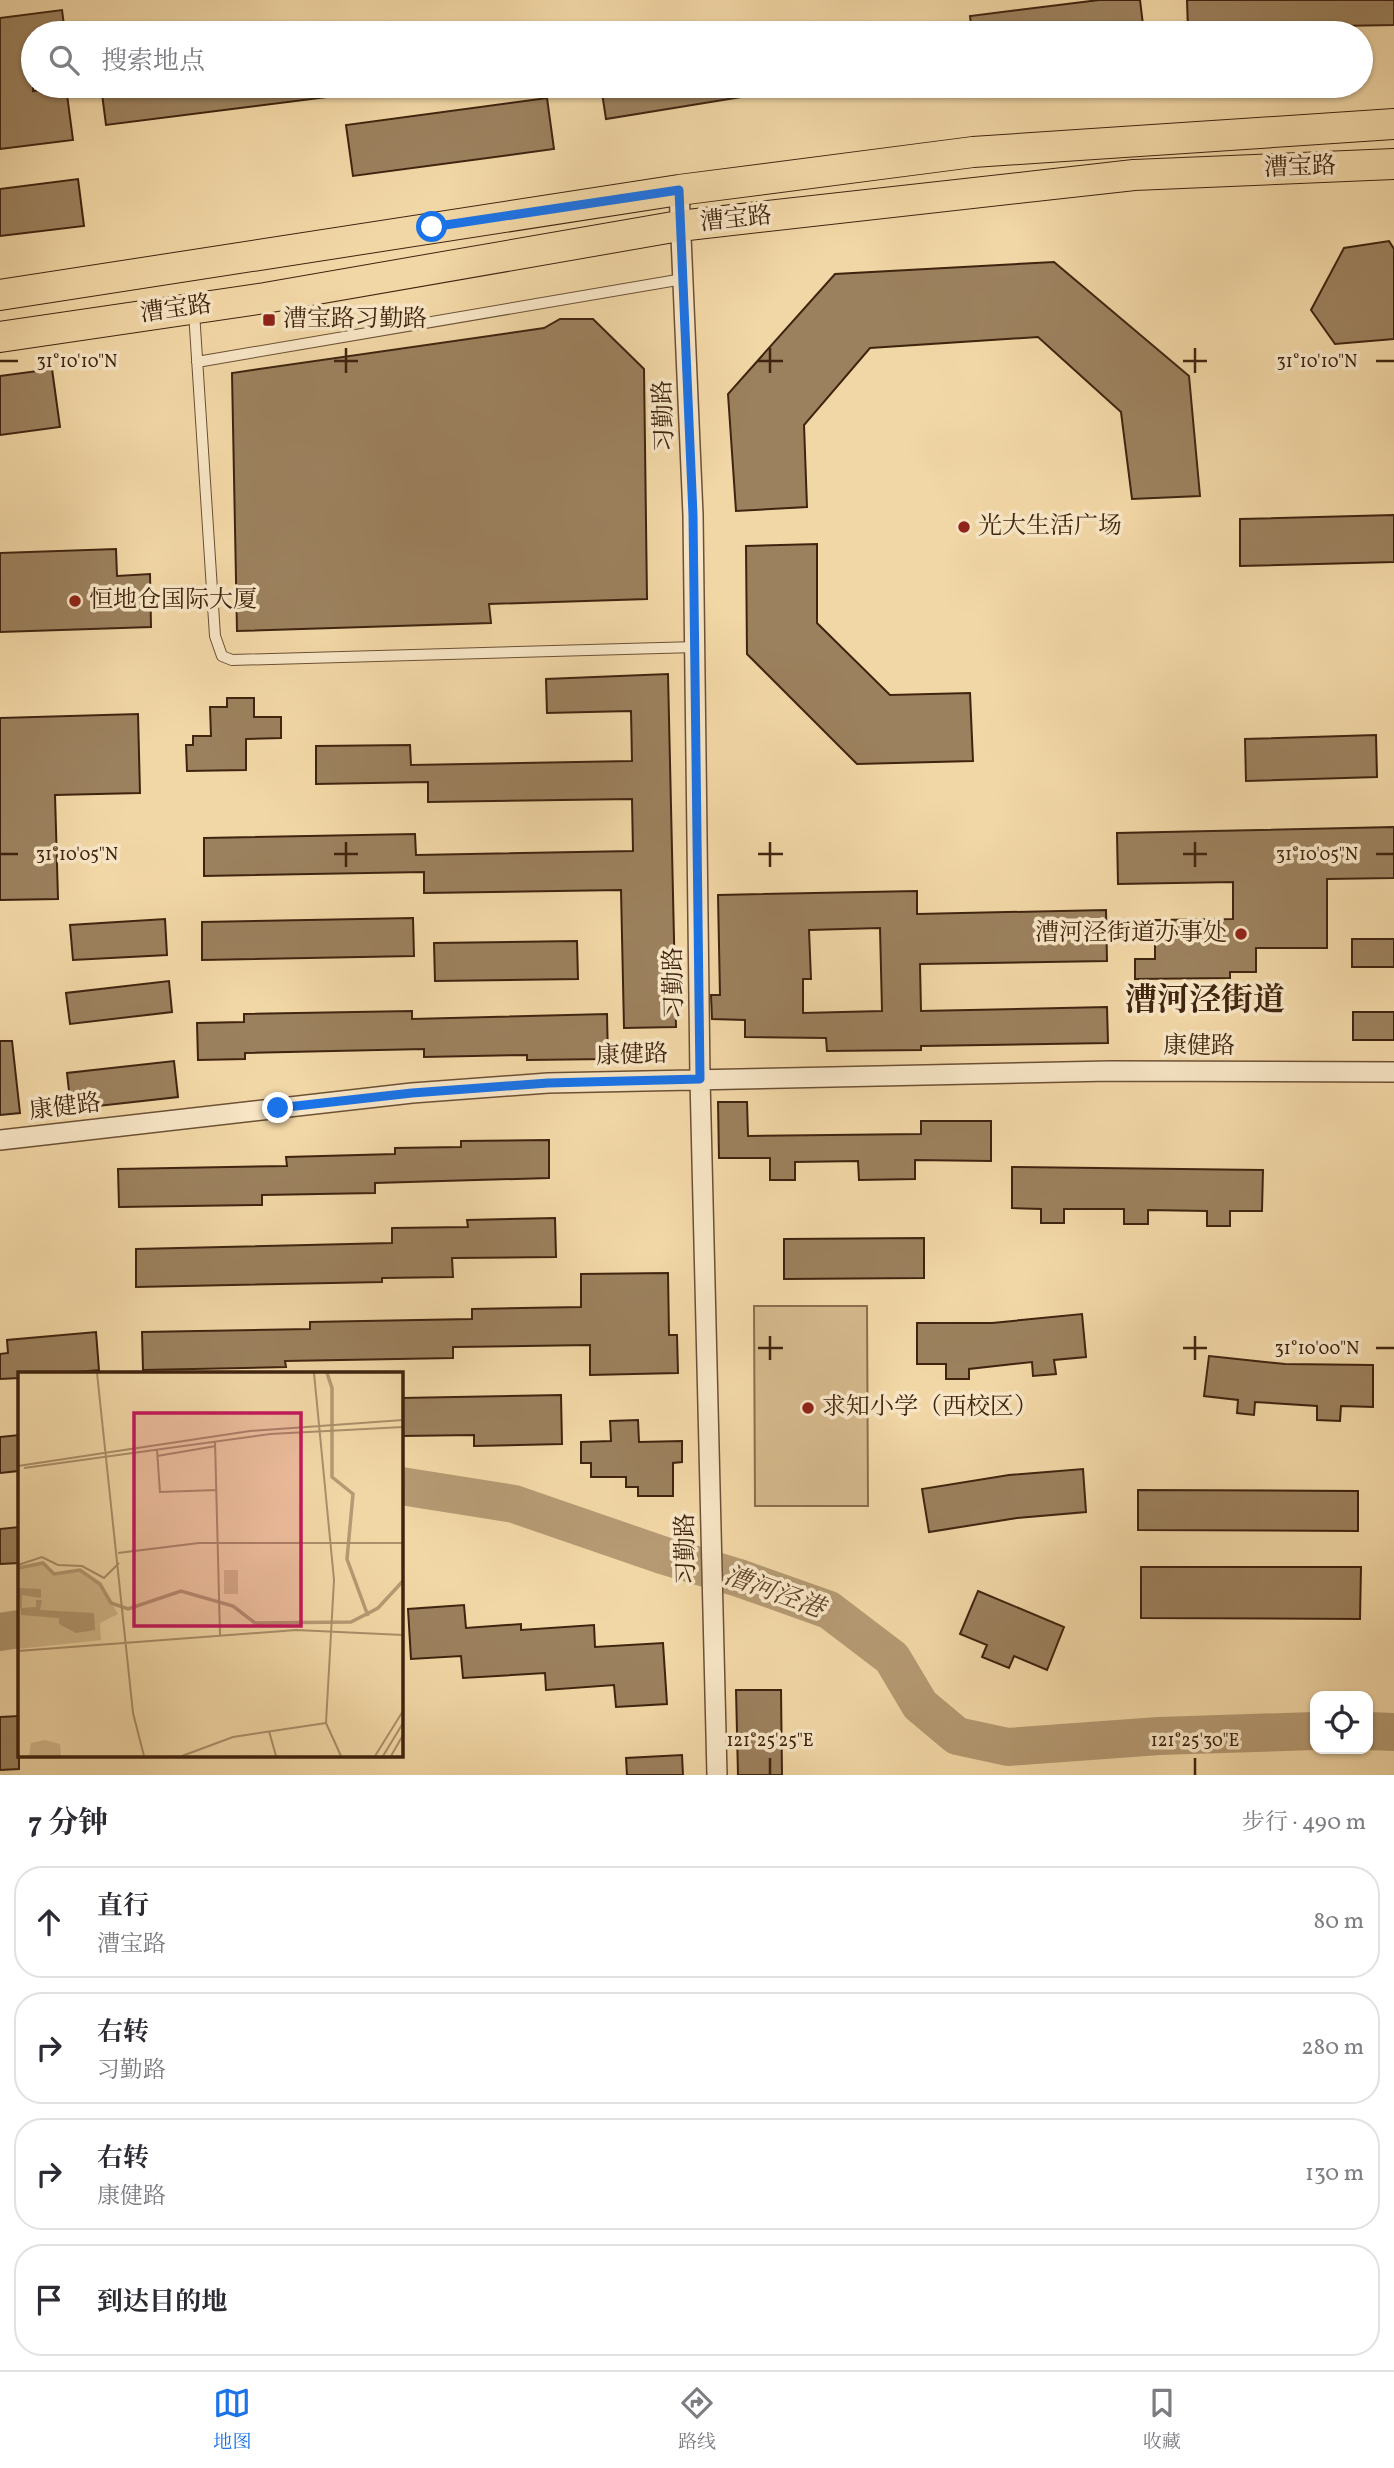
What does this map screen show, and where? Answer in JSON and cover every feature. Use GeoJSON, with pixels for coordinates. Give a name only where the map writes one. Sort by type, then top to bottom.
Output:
{"type":"FeatureCollection","features":[{"type":"Feature","properties":{"kind":"main road","name":"漕宝路"},"geometry":{"type":"LineString","coordinates":[[0,295],[679,190],[973,152],[1394,124]]}},
{"type":"Feature","properties":{"kind":"main road","name":"漕宝路"},"geometry":{"type":"LineString","coordinates":[[0,337],[193,308],[679,226],[1134,174],[1394,164]]}},
{"type":"Feature","properties":{"kind":"street","name":"习勤路"},"geometry":{"type":"LineString","coordinates":[[679,190],[690,417],[696,647],[700,1079],[718,1775]]}},
{"type":"Feature","properties":{"kind":"street","name":"康健路"},"geometry":{"type":"LineString","coordinates":[[0,1140],[412,1093],[548,1083],[1110,1071],[1394,1072]]}},
{"type":"Feature","properties":{"kind":"lane"},"geometry":{"type":"LineString","coordinates":[[197,362],[683,279]]}},
{"type":"Feature","properties":{"kind":"lane"},"geometry":{"type":"LineString","coordinates":[[193,308],[215,636],[222,656],[232,660],[696,647]]}},
{"type":"Feature","properties":{"kind":"shaded area"},"geometry":{"type":"Polygon","coordinates":[[[754,1306],[867,1306],[868,1506],[755,1506],[754,1306]]]}},
{"type":"Feature","properties":{"kind":"building"},"geometry":{"type":"Polygon","coordinates":[[[1099,0],[1140,0],[1143,21],[971,21],[970,16],[1099,0]]]}},
{"type":"Feature","properties":{"kind":"building"},"geometry":{"type":"Polygon","coordinates":[[[1187,0],[1394,0],[1394,25],[1373,25],[1373,21],[1188,21],[1187,0]]]}},
{"type":"Feature","properties":{"kind":"building"},"geometry":{"type":"Polygon","coordinates":[[[62,10],[63,21],[21,21],[21,98],[67,98],[73,140],[0,149],[0,18],[62,10]]]}},
{"type":"Feature","properties":{"kind":"building"},"geometry":{"type":"Polygon","coordinates":[[[103,98],[320,98],[106,125],[103,98]]]}},
{"type":"Feature","properties":{"kind":"building"},"geometry":{"type":"Polygon","coordinates":[[[547,98],[554,149],[353,176],[346,125],[547,98]]]}},
{"type":"Feature","properties":{"kind":"building"},"geometry":{"type":"Polygon","coordinates":[[[603,98],[736,98],[606,119],[603,98]]]}},
{"type":"Feature","properties":{"kind":"building"},"geometry":{"type":"Polygon","coordinates":[[[78,179],[84,226],[0,236],[0,189],[78,179]]]}},
{"type":"Feature","properties":{"kind":"building"},"geometry":{"type":"Polygon","coordinates":[[[1389,241],[1394,249],[1394,339],[1335,344],[1311,310],[1344,248],[1389,241]]]}},
{"type":"Feature","properties":{"kind":"building"},"geometry":{"type":"Polygon","coordinates":[[[1054,262],[1189,376],[1200,496],[1132,499],[1121,412],[1038,337],[870,348],[804,425],[807,507],[736,511],[728,394],[835,274],[1054,262]]]}},
{"type":"Feature","properties":{"kind":"building"},"geometry":{"type":"Polygon","coordinates":[[[560,319],[593,319],[644,369],[647,599],[489,604],[491,623],[237,631],[232,373],[544,328],[560,319]]]}},
{"type":"Feature","properties":{"kind":"building"},"geometry":{"type":"Polygon","coordinates":[[[52,369],[60,427],[0,435],[0,376],[52,369]]]}},
{"type":"Feature","properties":{"kind":"building"},"geometry":{"type":"Polygon","coordinates":[[[1394,515],[1394,562],[1240,566],[1240,519],[1394,515]]]}},
{"type":"Feature","properties":{"kind":"building"},"geometry":{"type":"Polygon","coordinates":[[[817,544],[817,623],[890,695],[970,693],[973,761],[857,764],[747,654],[746,546],[817,544]]]}},
{"type":"Feature","properties":{"kind":"building","name":"恒地仓国际大厦"},"geometry":{"type":"Polygon","coordinates":[[[116,549],[117,576],[150,574],[151,627],[0,632],[0,553],[116,549]]]}},
{"type":"Feature","properties":{"kind":"building"},"geometry":{"type":"Polygon","coordinates":[[[668,674],[676,1027],[624,1028],[621,890],[424,893],[424,872],[204,876],[204,838],[415,834],[416,855],[633,851],[632,799],[428,802],[428,782],[316,784],[316,746],[410,745],[411,765],[632,761],[631,711],[547,713],[546,679],[668,674]]]}},
{"type":"Feature","properties":{"kind":"building"},"geometry":{"type":"Polygon","coordinates":[[[227,698],[254,698],[254,717],[281,717],[281,738],[246,739],[246,770],[187,771],[186,745],[193,745],[193,736],[211,736],[210,707],[227,707],[227,698]]]}},
{"type":"Feature","properties":{"kind":"building"},"geometry":{"type":"Polygon","coordinates":[[[138,714],[140,793],[55,795],[58,899],[0,900],[0,718],[138,714]]]}},
{"type":"Feature","properties":{"kind":"building"},"geometry":{"type":"Polygon","coordinates":[[[1376,735],[1377,777],[1246,781],[1245,739],[1376,735]]]}},
{"type":"Feature","properties":{"kind":"building"},"geometry":{"type":"Polygon","coordinates":[[[1394,827],[1394,878],[1327,879],[1327,948],[1256,948],[1256,972],[1230,972],[1230,978],[1135,979],[1135,959],[1155,959],[1155,920],[1233,919],[1233,882],[1118,884],[1117,833],[1394,827]]]}},
{"type":"Feature","properties":{"kind":"building"},"geometry":{"type":"Polygon","coordinates":[[[917,891],[917,914],[1106,910],[1107,961],[920,964],[921,1011],[1107,1007],[1108,1043],[921,1046],[921,1050],[827,1051],[826,1038],[745,1037],[745,1020],[712,1019],[711,995],[720,995],[718,895],[917,891]],[[880,928],[809,930],[811,979],[803,979],[803,1013],[882,1011],[880,928]]]}},
{"type":"Feature","properties":{"kind":"building"},"geometry":{"type":"Polygon","coordinates":[[[413,918],[414,956],[202,960],[202,922],[413,918]]]}},
{"type":"Feature","properties":{"kind":"building"},"geometry":{"type":"Polygon","coordinates":[[[165,919],[167,955],[73,960],[70,925],[165,919]]]}},
{"type":"Feature","properties":{"kind":"building"},"geometry":{"type":"Polygon","coordinates":[[[1352,939],[1394,939],[1394,967],[1352,967],[1352,939]]]}},
{"type":"Feature","properties":{"kind":"building"},"geometry":{"type":"Polygon","coordinates":[[[577,941],[578,979],[435,981],[434,943],[577,941]]]}},
{"type":"Feature","properties":{"kind":"building"},"geometry":{"type":"Polygon","coordinates":[[[169,981],[172,1012],[70,1024],[66,993],[169,981]]]}},
{"type":"Feature","properties":{"kind":"building"},"geometry":{"type":"Polygon","coordinates":[[[412,1011],[412,1019],[607,1014],[608,1059],[527,1060],[527,1055],[424,1057],[424,1049],[245,1053],[245,1059],[198,1060],[197,1023],[244,1022],[244,1014],[412,1011]]]}},
{"type":"Feature","properties":{"kind":"building"},"geometry":{"type":"Polygon","coordinates":[[[1353,1012],[1394,1012],[1394,1040],[1353,1040],[1353,1012]]]}},
{"type":"Feature","properties":{"kind":"building"},"geometry":{"type":"Polygon","coordinates":[[[0,1041],[12,1041],[20,1113],[0,1115],[0,1041]]]}},
{"type":"Feature","properties":{"kind":"building"},"geometry":{"type":"Polygon","coordinates":[[[174,1061],[178,1097],[71,1109],[67,1073],[174,1061]]]}},
{"type":"Feature","properties":{"kind":"building"},"geometry":{"type":"Polygon","coordinates":[[[718,1102],[747,1102],[748,1136],[921,1134],[921,1121],[991,1121],[991,1161],[915,1160],[915,1179],[859,1180],[858,1161],[795,1162],[795,1180],[770,1180],[770,1158],[719,1158],[718,1102]]]}},
{"type":"Feature","properties":{"kind":"building"},"geometry":{"type":"Polygon","coordinates":[[[549,1140],[549,1178],[375,1183],[375,1193],[262,1195],[262,1205],[119,1207],[118,1169],[287,1166],[286,1157],[395,1154],[395,1148],[461,1147],[461,1141],[549,1140]]]}},
{"type":"Feature","properties":{"kind":"building"},"geometry":{"type":"Polygon","coordinates":[[[1012,1167],[1263,1170],[1262,1211],[1230,1211],[1230,1226],[1207,1226],[1207,1211],[1148,1210],[1148,1224],[1124,1224],[1124,1209],[1064,1209],[1064,1223],[1041,1223],[1041,1209],[1012,1208],[1012,1167]]]}},
{"type":"Feature","properties":{"kind":"building"},"geometry":{"type":"Polygon","coordinates":[[[555,1218],[556,1257],[452,1258],[453,1277],[382,1278],[382,1282],[136,1287],[136,1249],[392,1243],[392,1228],[468,1227],[467,1220],[555,1218]]]}},
{"type":"Feature","properties":{"kind":"building"},"geometry":{"type":"Polygon","coordinates":[[[924,1238],[924,1278],[784,1279],[784,1239],[924,1238]]]}},
{"type":"Feature","properties":{"kind":"building"},"geometry":{"type":"Polygon","coordinates":[[[668,1273],[669,1335],[677,1335],[678,1373],[590,1375],[590,1345],[453,1347],[453,1358],[285,1361],[286,1367],[143,1370],[142,1332],[310,1329],[310,1322],[472,1319],[472,1309],[581,1307],[581,1274],[668,1273]]]}},
{"type":"Feature","properties":{"kind":"building"},"geometry":{"type":"Polygon","coordinates":[[[1082,1314],[1086,1357],[1054,1360],[1056,1374],[1033,1376],[1032,1362],[969,1369],[969,1379],[946,1379],[946,1364],[917,1364],[917,1323],[992,1323],[1082,1314]]]}},
{"type":"Feature","properties":{"kind":"building"},"geometry":{"type":"Polygon","coordinates":[[[96,1332],[99,1370],[18,1372],[18,1378],[0,1379],[0,1354],[8,1353],[7,1340],[96,1332]]]}},
{"type":"Feature","properties":{"kind":"building"},"geometry":{"type":"Polygon","coordinates":[[[1209,1356],[1285,1364],[1373,1365],[1373,1407],[1341,1406],[1340,1421],[1317,1420],[1317,1406],[1255,1402],[1254,1415],[1237,1413],[1238,1400],[1204,1396],[1209,1356]]]}},
{"type":"Feature","properties":{"kind":"building"},"geometry":{"type":"Polygon","coordinates":[[[561,1395],[562,1444],[474,1446],[474,1435],[402,1436],[402,1398],[561,1395]]]}},
{"type":"Feature","properties":{"kind":"building"},"geometry":{"type":"Polygon","coordinates":[[[638,1420],[639,1442],[682,1441],[682,1462],[673,1463],[673,1496],[638,1496],[638,1487],[626,1487],[626,1477],[591,1477],[591,1463],[581,1463],[581,1442],[611,1441],[610,1421],[638,1420]]]}},
{"type":"Feature","properties":{"kind":"building"},"geometry":{"type":"Polygon","coordinates":[[[18,1435],[18,1471],[0,1473],[0,1437],[18,1435]]]}},
{"type":"Feature","properties":{"kind":"building"},"geometry":{"type":"Polygon","coordinates":[[[1083,1469],[1086,1512],[1017,1518],[929,1532],[922,1489],[1009,1475],[1083,1469]]]}},
{"type":"Feature","properties":{"kind":"building"},"geometry":{"type":"Polygon","coordinates":[[[1138,1490],[1358,1491],[1358,1531],[1138,1530],[1138,1490]]]}},
{"type":"Feature","properties":{"kind":"building"},"geometry":{"type":"Polygon","coordinates":[[[18,1527],[18,1563],[0,1564],[0,1529],[18,1527]]]}},
{"type":"Feature","properties":{"kind":"building"},"geometry":{"type":"Polygon","coordinates":[[[1141,1567],[1361,1567],[1360,1619],[1141,1618],[1141,1567]]]}},
{"type":"Feature","properties":{"kind":"building"},"geometry":{"type":"Polygon","coordinates":[[[978,1591],[1064,1627],[1047,1670],[1014,1656],[1009,1668],[982,1657],[987,1645],[960,1634],[978,1591]]]}},
{"type":"Feature","properties":{"kind":"building"},"geometry":{"type":"Polygon","coordinates":[[[464,1605],[466,1628],[521,1624],[521,1630],[594,1625],[595,1647],[663,1643],[667,1704],[616,1707],[614,1685],[546,1690],[545,1673],[463,1678],[461,1656],[411,1659],[408,1609],[464,1605]]]}},
{"type":"Feature","properties":{"kind":"building"},"geometry":{"type":"Polygon","coordinates":[[[736,1690],[781,1690],[782,1775],[738,1775],[736,1690]]]}},
{"type":"Feature","properties":{"kind":"building"},"geometry":{"type":"Polygon","coordinates":[[[18,1716],[19,1769],[0,1770],[0,1717],[18,1716]]]}},
{"type":"Feature","properties":{"kind":"building"},"geometry":{"type":"Polygon","coordinates":[[[682,1755],[683,1775],[627,1775],[626,1758],[682,1755]]]}},
{"type":"Feature","properties":{"kind":"waterway","name":"漕河泾港"},"geometry":{"type":"LineString","coordinates":[[402,1486],[514,1504],[829,1610],[892,1658],[920,1705],[957,1736],[1008,1747],[1159,1736],[1310,1731]]}},
{"type":"Feature","properties":{"kind":"waterway","name":"漕河泾港"},"geometry":{"type":"LineString","coordinates":[[0,1632],[18,1629]]}},
{"type":"Feature","properties":{"kind":"waterway","name":"漕河泾港"},"geometry":{"type":"LineString","coordinates":[[1373,1731],[1394,1732]]}},
{"type":"Feature","properties":{"kind":"place","name":"漕宝路习勤路"},"geometry":{"type":"Point","coordinates":[269,320]}},
{"type":"Feature","properties":{"kind":"place","name":"光大生活广场"},"geometry":{"type":"Point","coordinates":[964,527]}},
{"type":"Feature","properties":{"kind":"place","name":"恒地仓国际大厦"},"geometry":{"type":"Point","coordinates":[75,601]}},
{"type":"Feature","properties":{"kind":"place","name":"漕河泾街道办事处"},"geometry":{"type":"Point","coordinates":[1241,934]}},
{"type":"Feature","properties":{"kind":"place","name":"求知小学（西校区）"},"geometry":{"type":"Point","coordinates":[808,1408]}},
{"type":"Feature","properties":{"kind":"district","name":"漕河泾街道"},"geometry":{"type":"Point","coordinates":[1205,1002]}},
{"type":"Feature","properties":{"kind":"route"},"geometry":{"type":"LineString","coordinates":[[278,1108],[412,1093],[548,1083],[700,1079],[693,515],[679,190],[432,227]]}}]}
